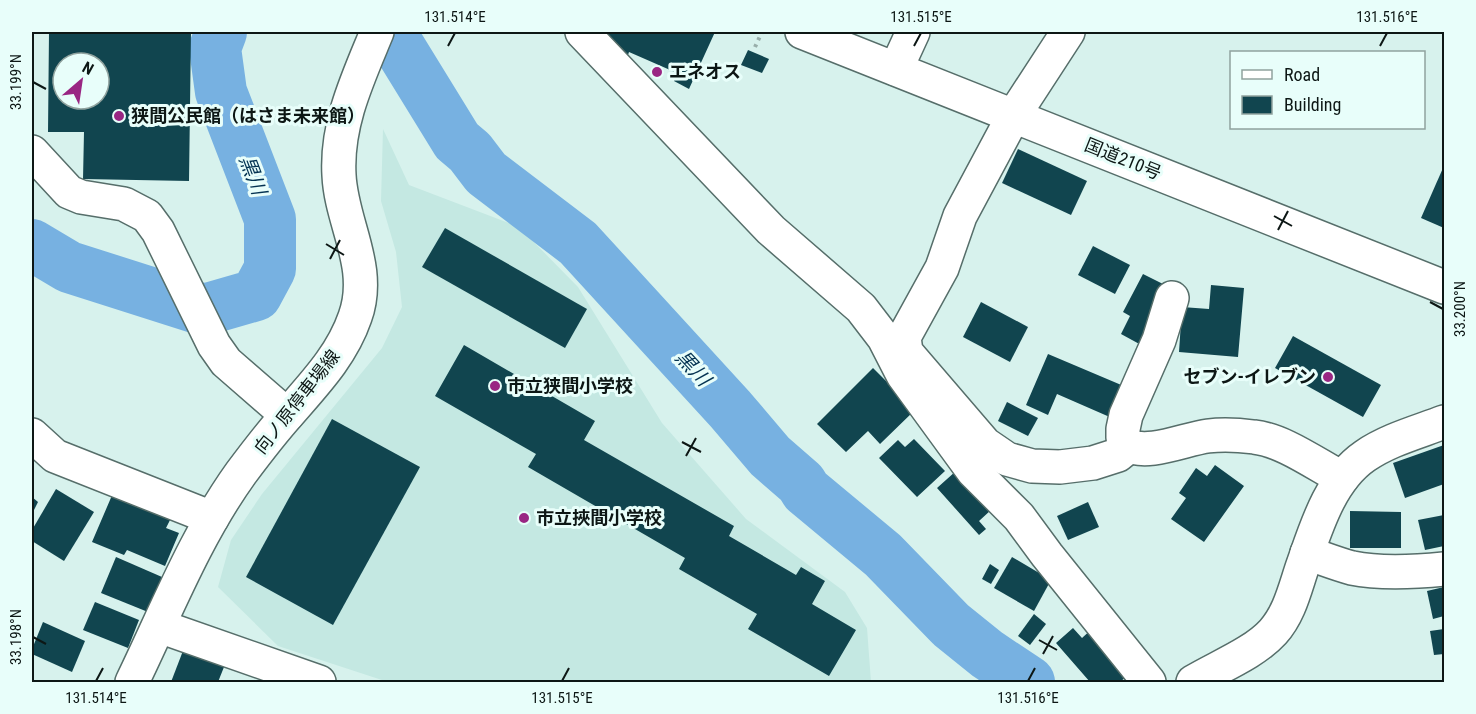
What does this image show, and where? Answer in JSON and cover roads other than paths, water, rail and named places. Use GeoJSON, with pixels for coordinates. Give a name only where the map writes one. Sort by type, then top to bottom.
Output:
{"type":"FeatureCollection","features":[{"type":"Feature","properties":{"kind":"main road","name":"向ノ原停車場線"},"geometry":{"type":"LineString","coordinates":[[132,682],[212,518],[241,473],[332,362],[356,315],[361,292],[361,270],[342,200],[339,150],[348,102],[376,32]]}},
{"type":"Feature","properties":{"kind":"main road"},"geometry":{"type":"LineString","coordinates":[[582,32],[771,230],[861,308],[878,329],[906,352],[985,444],[1007,459],[1032,466],[1093,463],[1118,455],[1129,447]]}},
{"type":"Feature","properties":{"kind":"main road","name":"国道210号"},"geometry":{"type":"LineString","coordinates":[[802,32],[1444,287]]}},
{"type":"Feature","properties":{"kind":"main road"},"geometry":{"type":"LineString","coordinates":[[896,69],[913,32]]}},
{"type":"Feature","properties":{"kind":"main road"},"geometry":{"type":"LineString","coordinates":[[1068,32],[1014,115],[960,216],[940,274],[897,343],[903,375],[973,471],[1019,517],[1149,682]]}},
{"type":"Feature","properties":{"kind":"main road"},"geometry":{"type":"LineString","coordinates":[[32,152],[69,192],[81,197],[124,204],[147,216],[158,231],[214,345],[226,362],[287,415]]}},
{"type":"Feature","properties":{"kind":"main road"},"geometry":{"type":"LineString","coordinates":[[1172,298],[1159,340],[1126,415],[1123,438],[1129,447],[1141,450],[1218,435],[1262,438],[1342,478]]}},
{"type":"Feature","properties":{"kind":"main road"},"geometry":{"type":"LineString","coordinates":[[1193,682],[1257,646],[1274,631],[1289,606],[1327,504],[1342,478],[1357,462],[1370,453],[1404,437],[1444,422]]}},
{"type":"Feature","properties":{"kind":"main road"},"geometry":{"type":"LineString","coordinates":[[32,435],[55,456],[212,518]]}},
{"type":"Feature","properties":{"kind":"main road"},"geometry":{"type":"LineString","coordinates":[[1307,554],[1365,570],[1444,569]]}},
{"type":"Feature","properties":{"kind":"main road"},"geometry":{"type":"LineString","coordinates":[[159,626],[277,675],[319,682]]}},
{"type":"Feature","properties":{"kind":"waterway","name":"黒川"},"geometry":{"type":"LineString","coordinates":[[32,245],[69,267],[204,310],[256,295],[270,269],[270,219],[221,92],[215,48],[221,32]]}},
{"type":"Feature","properties":{"kind":"waterway","name":"黒川"},"geometry":{"type":"LineString","coordinates":[[383,32],[393,37],[457,141],[470,152],[486,173],[578,243],[770,456],[801,483],[806,491],[883,555],[951,625],[987,654],[1029,682]]}},
{"type":"Feature","properties":{"kind":"place","name":"エネオス"},"geometry":{"type":"Point","coordinates":[657,72]}},
{"type":"Feature","properties":{"kind":"place","name":"狭間公民館（はさま未来館）"},"geometry":{"type":"Point","coordinates":[119,116]}},
{"type":"Feature","properties":{"kind":"place","name":"セブン-イレブン"},"geometry":{"type":"Point","coordinates":[1328,377]}},
{"type":"Feature","properties":{"kind":"place","name":"市立狭間小学校"},"geometry":{"type":"Point","coordinates":[495,386]}},
{"type":"Feature","properties":{"kind":"place","name":"市立挾間小学校"},"geometry":{"type":"Point","coordinates":[524,518]}}]}
